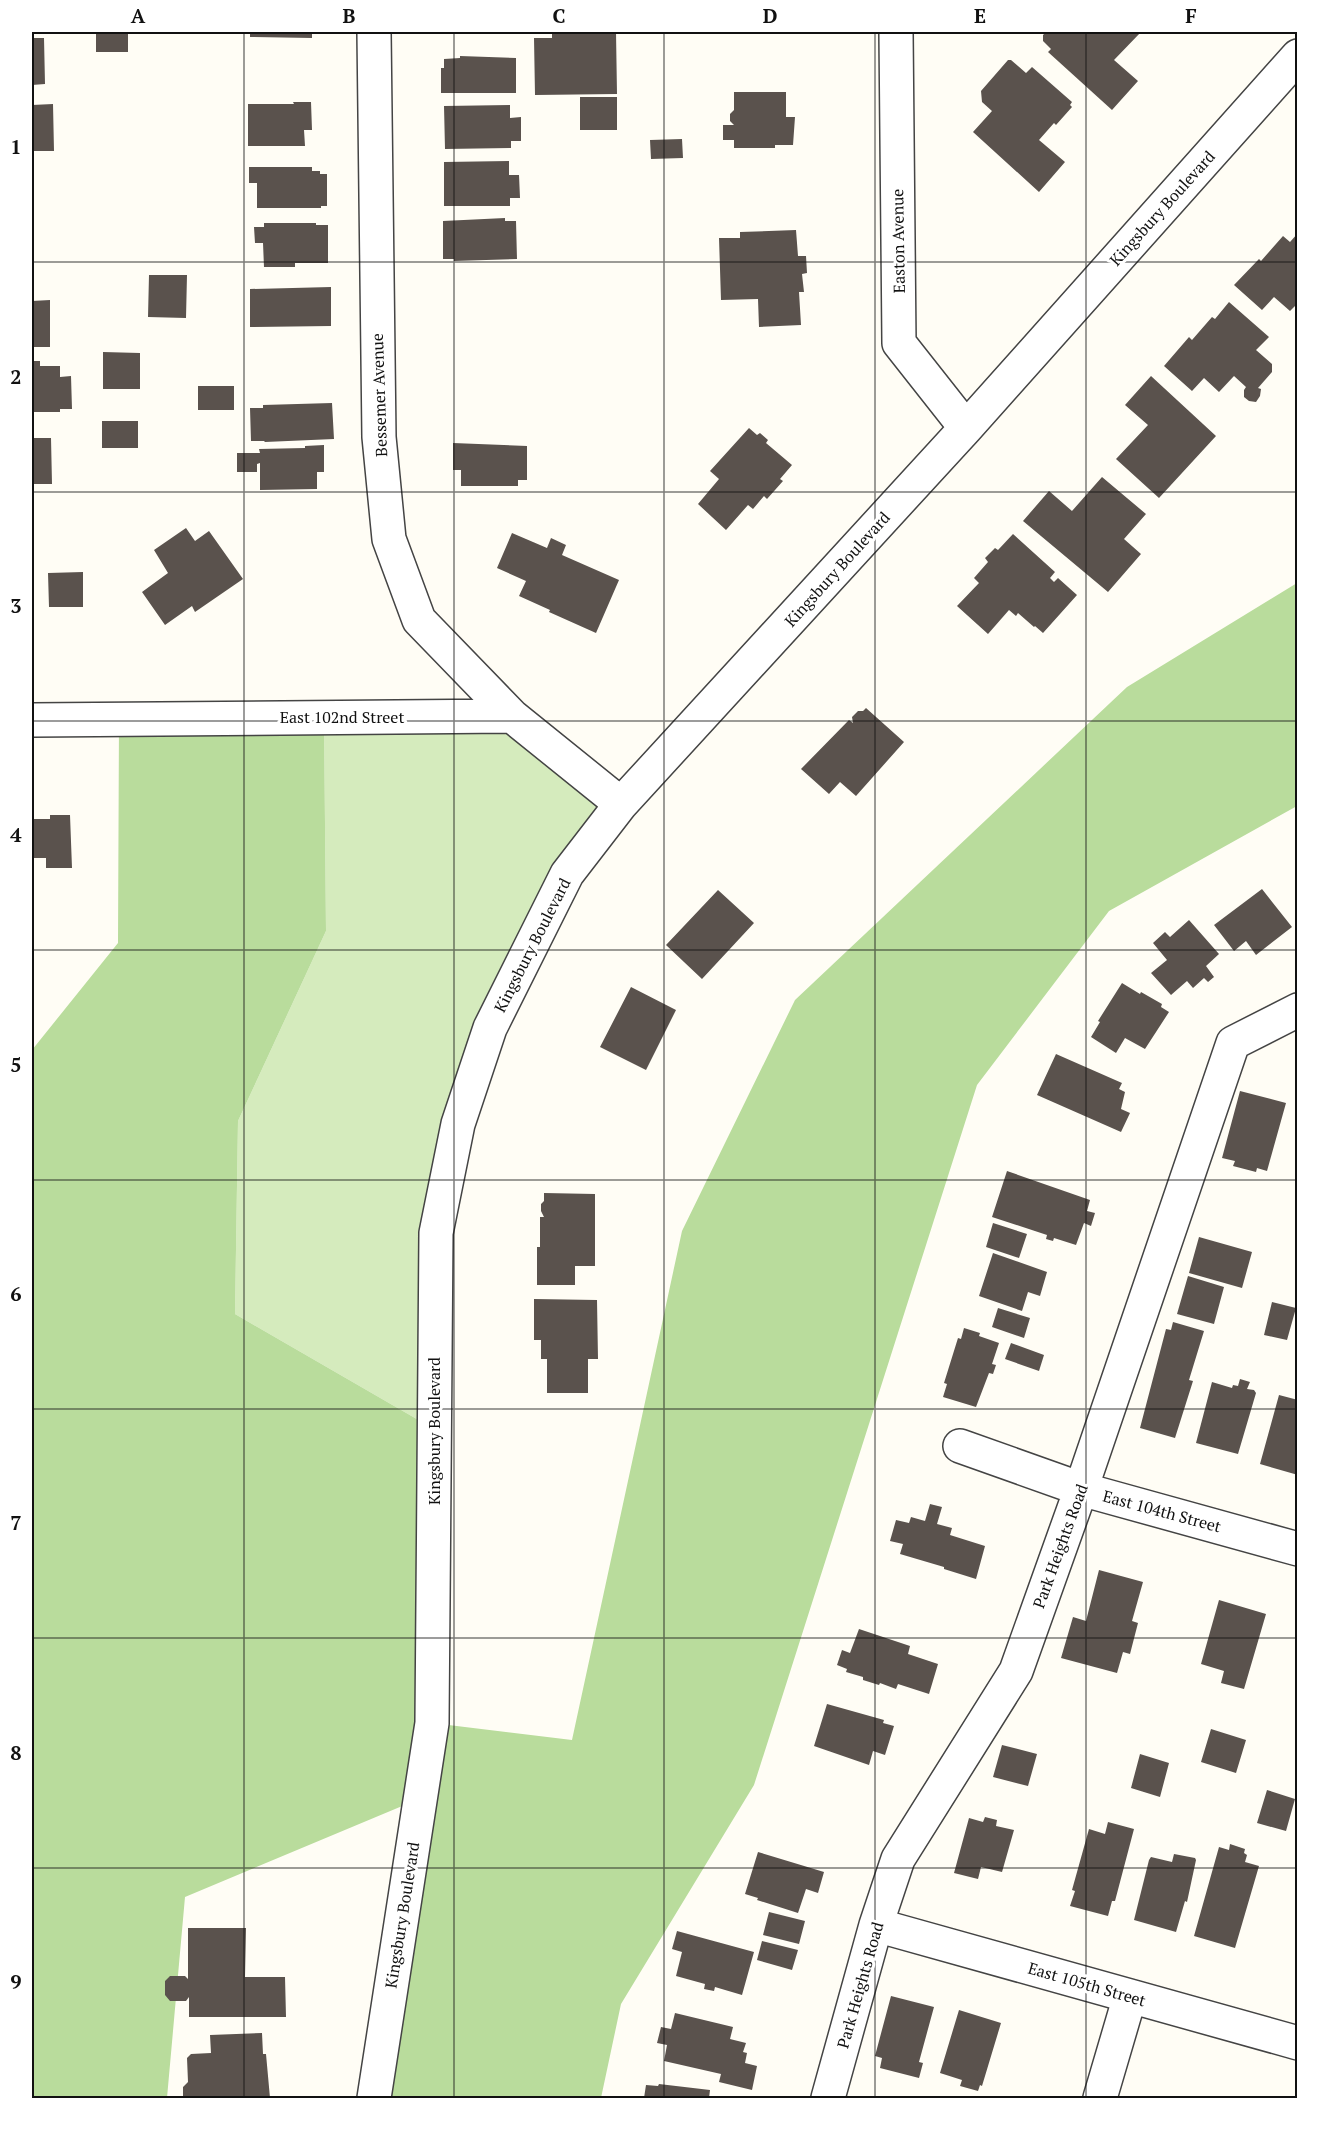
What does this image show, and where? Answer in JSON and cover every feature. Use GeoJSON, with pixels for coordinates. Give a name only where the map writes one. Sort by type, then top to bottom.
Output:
{"type":"FeatureCollection","features":[{"type":"Feature","properties":{"kind":"street","name":"Bessemer Avenue"},"geometry":{"type":"LineString","coordinates":[[374,32],[379,437],[389,539],[420,620],[512,716]]}},
{"type":"Feature","properties":{"kind":"street","name":"Easton Avenue"},"geometry":{"type":"LineString","coordinates":[[896,32],[899,343],[966,428]]}},
{"type":"Feature","properties":{"kind":"street","name":"Kingsbury Boulevard"},"geometry":{"type":"LineString","coordinates":[[374,2098],[432,1723],[436,1233],[458,1124],[490,1028],[567,874],[621,804],[966,428],[1298,56]]}},
{"type":"Feature","properties":{"kind":"street","name":"East 102nd Street"},"geometry":{"type":"LineString","coordinates":[[32,720],[512,716]]}},
{"type":"Feature","properties":{"kind":"street"},"geometry":{"type":"LineString","coordinates":[[512,716],[621,804]]}},
{"type":"Feature","properties":{"kind":"street","name":"Park Heights Road"},"geometry":{"type":"LineString","coordinates":[[828,2098],[876,1925],[898,1859],[1016,1671],[1081,1489],[1233,1043],[1298,1010]]}},
{"type":"Feature","properties":{"kind":"street","name":"East 104th Street"},"geometry":{"type":"LineString","coordinates":[[960,1446],[1081,1489],[1298,1549]]}},
{"type":"Feature","properties":{"kind":"street","name":"East 105th Street"},"geometry":{"type":"LineString","coordinates":[[876,1925],[1298,2043]]}},
{"type":"Feature","properties":{"kind":"street"},"geometry":{"type":"LineString","coordinates":[[1100,2098],[1130,1996]]}},
{"type":"Feature","properties":{"kind":"green space"},"geometry":{"type":"Polygon","coordinates":[[[1297,583],[1297,806],[1109,911],[977,1085],[754,1785],[621,2004],[601,2098],[374,2098],[419,1799],[185,1897],[167,2098],[32,2098],[32,1050],[118,943],[119,719],[324,717],[326,931],[238,1121],[235,1314],[434,1429],[432,1723],[572,1740],[682,1231],[795,1000],[1127,687],[1297,583]]]}},
{"type":"Feature","properties":{"kind":"green space"},"geometry":{"type":"Polygon","coordinates":[[[512,716],[621,804],[567,874],[458,1124],[434,1429],[235,1314],[238,1121],[326,931],[324,717],[512,716]]]}},
{"type":"Feature","properties":{"kind":"building"},"geometry":{"type":"Polygon","coordinates":[[[96,32],[128,32],[128,52],[96,52],[96,32]]]}},
{"type":"Feature","properties":{"kind":"building"},"geometry":{"type":"Polygon","coordinates":[[[250,32],[312,32],[312,38],[250,37],[250,32]]]}},
{"type":"Feature","properties":{"kind":"building"},"geometry":{"type":"Polygon","coordinates":[[[552,32],[616,32],[617,94],[535,95],[534,38],[552,38],[552,32]]]}},
{"type":"Feature","properties":{"kind":"building"},"geometry":{"type":"Polygon","coordinates":[[[1046,32],[1141,32],[1114,60],[1138,81],[1112,110],[1048,52],[1051,49],[1043,41],[1043,35],[1046,32]]]}},
{"type":"Feature","properties":{"kind":"building"},"geometry":{"type":"Polygon","coordinates":[[[32,38],[44,38],[45,84],[32,85],[32,38]]]}},
{"type":"Feature","properties":{"kind":"building"},"geometry":{"type":"Polygon","coordinates":[[[460,56],[516,58],[516,93],[441,93],[441,68],[444,68],[444,59],[460,58],[460,56]]]}},
{"type":"Feature","properties":{"kind":"building"},"geometry":{"type":"Polygon","coordinates":[[[1008,60],[1026,73],[1032,67],[1072,102],[1070,105],[1072,107],[1039,140],[1065,162],[1039,192],[973,132],[992,111],[982,102],[981,91],[1008,60]]]}},
{"type":"Feature","properties":{"kind":"building"},"geometry":{"type":"Polygon","coordinates":[[[734,92],[786,92],[786,117],[795,117],[793,145],[775,145],[775,148],[734,148],[734,140],[723,140],[723,125],[734,125],[730,121],[730,114],[734,110],[734,92]]]}},
{"type":"Feature","properties":{"kind":"building"},"geometry":{"type":"Polygon","coordinates":[[[580,97],[617,97],[617,130],[580,130],[580,97]]]}},
{"type":"Feature","properties":{"kind":"building"},"geometry":{"type":"Polygon","coordinates":[[[293,102],[311,102],[312,130],[304,130],[305,146],[248,146],[248,104],[294,104],[293,102]]]}},
{"type":"Feature","properties":{"kind":"building"},"geometry":{"type":"Polygon","coordinates":[[[53,104],[54,151],[32,151],[32,105],[53,104]]]}},
{"type":"Feature","properties":{"kind":"building"},"geometry":{"type":"Polygon","coordinates":[[[510,105],[510,118],[521,117],[521,141],[511,141],[511,148],[445,149],[444,106],[510,105]]]}},
{"type":"Feature","properties":{"kind":"building"},"geometry":{"type":"Polygon","coordinates":[[[682,139],[683,158],[651,159],[650,140],[682,139]]]}},
{"type":"Feature","properties":{"kind":"building"},"geometry":{"type":"Polygon","coordinates":[[[509,161],[509,175],[519,175],[520,198],[510,198],[510,206],[444,206],[444,162],[509,161]]]}},
{"type":"Feature","properties":{"kind":"building"},"geometry":{"type":"Polygon","coordinates":[[[249,167],[312,167],[312,171],[327,174],[327,206],[321,206],[321,208],[257,208],[257,183],[249,183],[249,167]]]}},
{"type":"Feature","properties":{"kind":"building"},"geometry":{"type":"Polygon","coordinates":[[[505,218],[505,221],[516,221],[517,259],[454,261],[454,259],[443,259],[443,221],[505,218]]]}},
{"type":"Feature","properties":{"kind":"building"},"geometry":{"type":"Polygon","coordinates":[[[264,223],[328,225],[328,263],[295,263],[295,267],[264,267],[263,243],[255,243],[254,227],[264,227],[264,223]]]}},
{"type":"Feature","properties":{"kind":"building"},"geometry":{"type":"Polygon","coordinates":[[[796,230],[798,256],[806,256],[807,273],[802,274],[804,292],[799,292],[801,325],[759,327],[758,299],[721,300],[719,238],[740,238],[740,232],[796,230]]]}},
{"type":"Feature","properties":{"kind":"building"},"geometry":{"type":"Polygon","coordinates":[[[1298,233],[1298,303],[1290,311],[1274,297],[1262,310],[1234,285],[1259,259],[1261,261],[1283,236],[1290,242],[1298,233]]]}},
{"type":"Feature","properties":{"kind":"building"},"geometry":{"type":"Polygon","coordinates":[[[149,275],[187,275],[186,318],[148,317],[149,275]]]}},
{"type":"Feature","properties":{"kind":"building"},"geometry":{"type":"Polygon","coordinates":[[[331,287],[331,326],[250,327],[250,289],[331,287]]]}},
{"type":"Feature","properties":{"kind":"building"},"geometry":{"type":"Polygon","coordinates":[[[50,300],[50,347],[32,347],[32,301],[50,300]]]}},
{"type":"Feature","properties":{"kind":"building"},"geometry":{"type":"Polygon","coordinates":[[[1229,302],[1269,337],[1256,350],[1272,364],[1272,372],[1258,388],[1261,389],[1260,396],[1256,402],[1244,397],[1246,387],[1234,376],[1219,392],[1204,378],[1192,391],[1164,366],[1189,337],[1192,340],[1212,317],[1215,319],[1229,302]]]}},
{"type":"Feature","properties":{"kind":"building"},"geometry":{"type":"Polygon","coordinates":[[[103,352],[140,353],[140,389],[103,389],[103,352]]]}},
{"type":"Feature","properties":{"kind":"building"},"geometry":{"type":"Polygon","coordinates":[[[34,361],[40,361],[40,366],[60,366],[60,377],[71,376],[72,409],[60,409],[60,412],[32,412],[32,366],[34,366],[34,361]]]}},
{"type":"Feature","properties":{"kind":"building"},"geometry":{"type":"Polygon","coordinates":[[[1151,376],[1216,436],[1159,498],[1116,459],[1148,425],[1125,405],[1151,376]]]}},
{"type":"Feature","properties":{"kind":"building"},"geometry":{"type":"Polygon","coordinates":[[[198,386],[234,386],[234,410],[198,410],[198,386]]]}},
{"type":"Feature","properties":{"kind":"building"},"geometry":{"type":"Polygon","coordinates":[[[332,403],[334,439],[251,441],[250,408],[263,408],[263,405],[332,403]]]}},
{"type":"Feature","properties":{"kind":"building"},"geometry":{"type":"Polygon","coordinates":[[[102,421],[138,421],[138,448],[102,448],[102,421]]]}},
{"type":"Feature","properties":{"kind":"building"},"geometry":{"type":"Polygon","coordinates":[[[749,428],[757,435],[760,433],[768,440],[766,443],[792,465],[780,479],[783,481],[767,499],[764,496],[753,509],[748,505],[726,530],[698,504],[719,479],[710,471],[749,428]]]}},
{"type":"Feature","properties":{"kind":"building"},"geometry":{"type":"Polygon","coordinates":[[[32,435],[34,438],[51,438],[52,484],[32,484],[32,435]]]}},
{"type":"Feature","properties":{"kind":"building"},"geometry":{"type":"Polygon","coordinates":[[[453,443],[527,446],[527,480],[518,480],[518,486],[461,486],[461,470],[453,470],[453,443]]]}},
{"type":"Feature","properties":{"kind":"building"},"geometry":{"type":"Polygon","coordinates":[[[324,445],[324,472],[317,472],[317,489],[260,490],[260,463],[257,464],[257,472],[237,472],[237,453],[260,453],[259,449],[305,448],[305,446],[324,445]]]}},
{"type":"Feature","properties":{"kind":"building"},"geometry":{"type":"Polygon","coordinates":[[[1102,477],[1146,514],[1124,539],[1141,554],[1108,592],[1023,521],[1049,491],[1072,511],[1102,477]]]}},
{"type":"Feature","properties":{"kind":"building"},"geometry":{"type":"Polygon","coordinates":[[[186,528],[195,541],[209,531],[243,579],[195,612],[192,606],[165,625],[142,592],[168,573],[154,550],[186,528]]]}},
{"type":"Feature","properties":{"kind":"building"},"geometry":{"type":"Polygon","coordinates":[[[512,533],[547,548],[551,538],[566,545],[562,555],[619,580],[596,633],[519,596],[526,581],[497,568],[512,533]]]}},
{"type":"Feature","properties":{"kind":"building"},"geometry":{"type":"Polygon","coordinates":[[[1013,534],[1055,572],[1050,578],[1054,582],[1058,578],[1077,595],[1043,633],[1018,613],[1016,616],[1009,610],[988,634],[957,606],[979,583],[974,578],[988,562],[985,558],[995,548],[998,550],[1013,534]]]}},
{"type":"Feature","properties":{"kind":"building"},"geometry":{"type":"Polygon","coordinates":[[[83,572],[83,607],[49,607],[48,573],[83,572]]]}},
{"type":"Feature","properties":{"kind":"building"},"geometry":{"type":"Polygon","coordinates":[[[866,708],[904,742],[856,796],[840,782],[829,794],[801,769],[849,720],[853,723],[852,717],[858,711],[866,708]]]}},
{"type":"Feature","properties":{"kind":"building"},"geometry":{"type":"Polygon","coordinates":[[[50,815],[70,815],[72,868],[46,868],[46,858],[32,858],[32,819],[50,819],[50,815]]]}},
{"type":"Feature","properties":{"kind":"building"},"geometry":{"type":"Polygon","coordinates":[[[1262,889],[1292,927],[1256,955],[1246,941],[1234,951],[1214,925],[1262,889]]]}},
{"type":"Feature","properties":{"kind":"building"},"geometry":{"type":"Polygon","coordinates":[[[718,890],[754,923],[702,979],[666,945],[718,890]]]}},
{"type":"Feature","properties":{"kind":"building"},"geometry":{"type":"Polygon","coordinates":[[[1189,920],[1219,954],[1206,966],[1214,977],[1208,982],[1204,978],[1193,988],[1187,981],[1171,995],[1151,973],[1167,960],[1153,943],[1165,932],[1170,937],[1189,920]]]}},
{"type":"Feature","properties":{"kind":"building"},"geometry":{"type":"Polygon","coordinates":[[[1122,983],[1162,1004],[1161,1007],[1169,1012],[1145,1049],[1125,1038],[1116,1053],[1091,1037],[1100,1022],[1098,1021],[1122,983]]]}},
{"type":"Feature","properties":{"kind":"building"},"geometry":{"type":"Polygon","coordinates":[[[631,987],[676,1010],[646,1070],[600,1047],[631,987]]]}},
{"type":"Feature","properties":{"kind":"building"},"geometry":{"type":"Polygon","coordinates":[[[1056,1054],[1122,1083],[1119,1089],[1125,1092],[1121,1109],[1130,1113],[1121,1132],[1037,1095],[1056,1054]]]}},
{"type":"Feature","properties":{"kind":"building"},"geometry":{"type":"Polygon","coordinates":[[[1240,1091],[1286,1103],[1267,1171],[1257,1168],[1256,1172],[1233,1166],[1235,1161],[1222,1158],[1240,1091]]]}},
{"type":"Feature","properties":{"kind":"building"},"geometry":{"type":"Polygon","coordinates":[[[1007,1171],[1090,1200],[1087,1211],[1095,1213],[1091,1226],[1084,1223],[1076,1245],[1054,1238],[1053,1241],[1046,1239],[1047,1235],[992,1217],[1007,1171]]]}},
{"type":"Feature","properties":{"kind":"building"},"geometry":{"type":"Polygon","coordinates":[[[544,1193],[595,1194],[595,1266],[575,1266],[575,1285],[537,1285],[537,1247],[540,1247],[540,1217],[544,1217],[541,1204],[544,1201],[544,1193]]]}},
{"type":"Feature","properties":{"kind":"building"},"geometry":{"type":"Polygon","coordinates":[[[993,1223],[1027,1234],[1019,1258],[986,1247],[993,1223]]]}},
{"type":"Feature","properties":{"kind":"building"},"geometry":{"type":"Polygon","coordinates":[[[1199,1237],[1252,1252],[1242,1288],[1189,1273],[1199,1237]]]}},
{"type":"Feature","properties":{"kind":"building"},"geometry":{"type":"Polygon","coordinates":[[[993,1253],[1047,1272],[1040,1296],[1028,1292],[1022,1311],[979,1296],[993,1253]]]}},
{"type":"Feature","properties":{"kind":"building"},"geometry":{"type":"Polygon","coordinates":[[[1188,1276],[1224,1287],[1214,1324],[1177,1314],[1188,1276]]]}},
{"type":"Feature","properties":{"kind":"building"},"geometry":{"type":"Polygon","coordinates":[[[534,1299],[597,1300],[598,1359],[588,1359],[588,1393],[547,1393],[547,1359],[541,1359],[541,1340],[534,1340],[534,1299]]]}},
{"type":"Feature","properties":{"kind":"building"},"geometry":{"type":"Polygon","coordinates":[[[1272,1302],[1296,1308],[1287,1340],[1264,1335],[1272,1302]]]}},
{"type":"Feature","properties":{"kind":"building"},"geometry":{"type":"Polygon","coordinates":[[[998,1308],[1030,1318],[1024,1338],[992,1327],[998,1308]]]}},
{"type":"Feature","properties":{"kind":"building"},"geometry":{"type":"Polygon","coordinates":[[[1173,1322],[1204,1331],[1189,1380],[1193,1381],[1175,1438],[1140,1428],[1166,1329],[1171,1330],[1173,1322]]]}},
{"type":"Feature","properties":{"kind":"building"},"geometry":{"type":"Polygon","coordinates":[[[964,1328],[999,1343],[992,1364],[996,1365],[993,1374],[989,1373],[976,1407],[943,1397],[947,1384],[944,1383],[958,1338],[961,1339],[964,1328]]]}},
{"type":"Feature","properties":{"kind":"building"},"geometry":{"type":"Polygon","coordinates":[[[1011,1343],[1044,1355],[1039,1371],[1005,1359],[1011,1343]]]}},
{"type":"Feature","properties":{"kind":"building"},"geometry":{"type":"Polygon","coordinates":[[[1240,1379],[1250,1382],[1247,1389],[1254,1390],[1256,1393],[1238,1454],[1196,1443],[1212,1382],[1232,1388],[1233,1385],[1238,1386],[1240,1379]]]}},
{"type":"Feature","properties":{"kind":"building"},"geometry":{"type":"Polygon","coordinates":[[[1279,1395],[1298,1400],[1298,1475],[1260,1464],[1279,1395]]]}},
{"type":"Feature","properties":{"kind":"building"},"geometry":{"type":"Polygon","coordinates":[[[930,1504],[942,1507],[937,1524],[952,1528],[950,1535],[985,1546],[976,1579],[900,1554],[903,1544],[890,1541],[896,1520],[909,1523],[911,1517],[925,1521],[930,1504]]]}},
{"type":"Feature","properties":{"kind":"building"},"geometry":{"type":"Polygon","coordinates":[[[1099,1570],[1143,1582],[1132,1621],[1138,1623],[1130,1654],[1123,1652],[1117,1673],[1061,1658],[1073,1617],[1086,1621],[1099,1570]]]}},
{"type":"Feature","properties":{"kind":"building"},"geometry":{"type":"Polygon","coordinates":[[[1219,1600],[1266,1614],[1244,1689],[1221,1683],[1224,1671],[1201,1664],[1219,1600]]]}},
{"type":"Feature","properties":{"kind":"building"},"geometry":{"type":"Polygon","coordinates":[[[859,1629],[910,1646],[908,1654],[938,1664],[929,1694],[898,1684],[896,1689],[863,1680],[863,1677],[846,1672],[847,1669],[837,1665],[842,1650],[850,1653],[859,1629]]]}},
{"type":"Feature","properties":{"kind":"building"},"geometry":{"type":"Polygon","coordinates":[[[827,1704],[884,1720],[883,1723],[894,1726],[885,1755],[873,1751],[869,1765],[814,1746],[827,1704]]]}},
{"type":"Feature","properties":{"kind":"building"},"geometry":{"type":"Polygon","coordinates":[[[1211,1729],[1246,1740],[1236,1773],[1201,1762],[1211,1729]]]}},
{"type":"Feature","properties":{"kind":"building"},"geometry":{"type":"Polygon","coordinates":[[[1002,1745],[1037,1754],[1028,1786],[993,1777],[1002,1745]]]}},
{"type":"Feature","properties":{"kind":"building"},"geometry":{"type":"Polygon","coordinates":[[[1140,1754],[1169,1763],[1160,1797],[1131,1788],[1140,1754]]]}},
{"type":"Feature","properties":{"kind":"building"},"geometry":{"type":"Polygon","coordinates":[[[1267,1790],[1295,1799],[1286,1831],[1257,1823],[1267,1790]]]}},
{"type":"Feature","properties":{"kind":"building"},"geometry":{"type":"Polygon","coordinates":[[[985,1817],[997,1820],[996,1826],[1014,1830],[1002,1872],[981,1867],[978,1879],[954,1873],[969,1818],[983,1822],[985,1817]]]}},
{"type":"Feature","properties":{"kind":"building"},"geometry":{"type":"Polygon","coordinates":[[[1108,1822],[1134,1829],[1115,1901],[1112,1901],[1108,1916],[1070,1906],[1075,1891],[1072,1890],[1089,1829],[1105,1834],[1108,1822]]]}},
{"type":"Feature","properties":{"kind":"building"},"geometry":{"type":"Polygon","coordinates":[[[1230,1844],[1245,1849],[1244,1853],[1247,1855],[1245,1862],[1259,1866],[1235,1948],[1194,1936],[1219,1847],[1229,1850],[1230,1844]]]}},
{"type":"Feature","properties":{"kind":"building"},"geometry":{"type":"Polygon","coordinates":[[[758,1852],[824,1872],[818,1893],[806,1889],[798,1913],[745,1894],[758,1852]]]}},
{"type":"Feature","properties":{"kind":"building"},"geometry":{"type":"Polygon","coordinates":[[[1174,1854],[1196,1860],[1187,1902],[1185,1901],[1176,1932],[1134,1920],[1149,1860],[1151,1857],[1172,1862],[1174,1854]]]}},
{"type":"Feature","properties":{"kind":"building"},"geometry":{"type":"Polygon","coordinates":[[[769,1912],[805,1921],[799,1944],[763,1935],[769,1912]]]}},
{"type":"Feature","properties":{"kind":"building"},"geometry":{"type":"Polygon","coordinates":[[[188,1928],[246,1928],[245,1977],[285,1977],[286,2017],[189,2017],[189,1997],[186,2001],[170,2001],[165,1995],[165,1981],[170,1976],[185,1976],[188,1979],[188,1928]]]}},
{"type":"Feature","properties":{"kind":"building"},"geometry":{"type":"Polygon","coordinates":[[[677,1931],[754,1952],[742,1995],[715,1987],[714,1991],[704,1989],[705,1984],[676,1976],[682,1952],[672,1949],[677,1931]]]}},
{"type":"Feature","properties":{"kind":"building"},"geometry":{"type":"Polygon","coordinates":[[[762,1941],[798,1950],[792,1970],[757,1960],[762,1941]]]}},
{"type":"Feature","properties":{"kind":"building"},"geometry":{"type":"Polygon","coordinates":[[[891,1996],[934,2007],[919,2062],[923,2063],[919,2078],[880,2068],[882,2058],[875,2056],[891,1996]]]}},
{"type":"Feature","properties":{"kind":"building"},"geometry":{"type":"Polygon","coordinates":[[[959,2010],[1001,2023],[982,2086],[980,2085],[978,2091],[960,2086],[962,2080],[940,2073],[959,2010]]]}},
{"type":"Feature","properties":{"kind":"building"},"geometry":{"type":"Polygon","coordinates":[[[675,2013],[733,2027],[730,2039],[746,2043],[743,2052],[747,2053],[745,2063],[757,2066],[752,2090],[719,2082],[721,2074],[664,2061],[667,2045],[657,2043],[661,2027],[671,2029],[675,2013]]]}},
{"type":"Feature","properties":{"kind":"building"},"geometry":{"type":"Polygon","coordinates":[[[262,2033],[270,2098],[183,2097],[183,2087],[188,2082],[187,2058],[191,2054],[211,2053],[210,2035],[262,2033]]]}},
{"type":"Feature","properties":{"kind":"building"},"geometry":{"type":"Polygon","coordinates":[[[659,2084],[710,2090],[709,2098],[644,2098],[646,2085],[658,2086],[659,2084]]]}}]}
